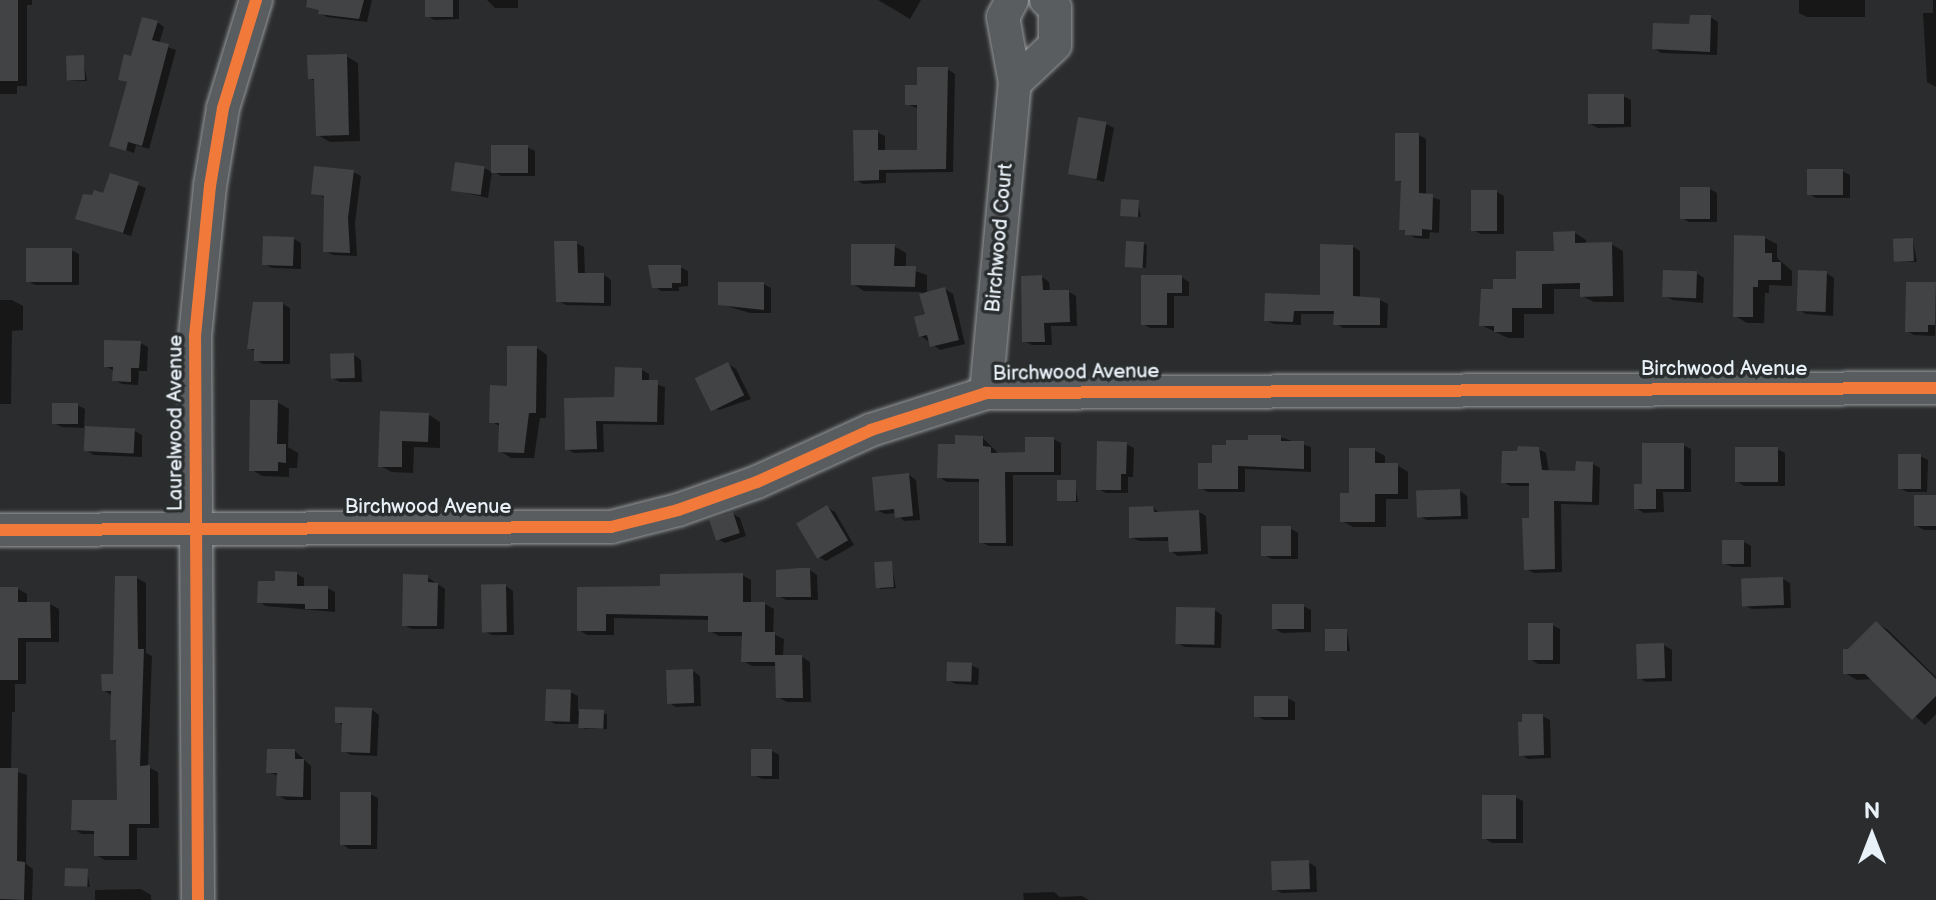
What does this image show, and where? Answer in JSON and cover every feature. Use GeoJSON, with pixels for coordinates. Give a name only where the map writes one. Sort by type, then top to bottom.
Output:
{"type":"FeatureCollection","features":[{"type":"Feature","properties":{"kind":"street","name":"Laurelwood Avenue"},"geometry":{"type":"LineString","coordinates":[[198,900],[195,336],[210,186],[223,108],[256,0]]}},
{"type":"Feature","properties":{"kind":"street","name":"Birchwood Court"},"geometry":{"type":"LineString","coordinates":[[986,393],[1015,83],[1003,17],[1012,0]]}},
{"type":"Feature","properties":{"kind":"street"},"geometry":{"type":"LineString","coordinates":[[1015,83],[1055,45],[1055,8],[1046,0]]}},
{"type":"Feature","properties":{"kind":"street","name":"Birchwood Avenue"},"geometry":{"type":"LineString","coordinates":[[0,530],[611,527],[678,510],[757,482],[871,430],[986,393],[1936,388]]}},
{"type":"Feature","properties":{"kind":"building"},"geometry":{"type":"Polygon","coordinates":[[[0,0],[18,0],[18,81],[0,81],[0,0]]]}},
{"type":"Feature","properties":{"kind":"building"},"geometry":{"type":"Polygon","coordinates":[[[307,0],[364,0],[359,19],[318,14],[319,10],[306,7],[307,0]]]}},
{"type":"Feature","properties":{"kind":"building"},"geometry":{"type":"Polygon","coordinates":[[[425,0],[453,0],[453,17],[425,17],[425,0]]]}},
{"type":"Feature","properties":{"kind":"building"},"geometry":{"type":"Polygon","coordinates":[[[1690,15],[1711,15],[1710,52],[1652,49],[1653,23],[1689,24],[1690,15]]]}},
{"type":"Feature","properties":{"kind":"building"},"geometry":{"type":"Polygon","coordinates":[[[142,17],[158,21],[152,40],[169,44],[142,146],[128,142],[126,151],[109,146],[127,82],[118,80],[124,54],[131,56],[142,17]]]}},
{"type":"Feature","properties":{"kind":"building"},"geometry":{"type":"Polygon","coordinates":[[[347,54],[349,135],[316,136],[314,79],[308,79],[307,55],[347,54]]]}},
{"type":"Feature","properties":{"kind":"building"},"geometry":{"type":"Polygon","coordinates":[[[84,55],[85,80],[67,81],[66,56],[84,55]]]}},
{"type":"Feature","properties":{"kind":"building"},"geometry":{"type":"Polygon","coordinates":[[[917,67],[948,67],[946,169],[879,170],[879,180],[854,181],[853,130],[878,130],[878,150],[917,150],[917,105],[905,105],[905,85],[917,85],[917,67]]]}},
{"type":"Feature","properties":{"kind":"building"},"geometry":{"type":"Polygon","coordinates":[[[1588,94],[1624,94],[1624,124],[1588,124],[1588,94]]]}},
{"type":"Feature","properties":{"kind":"building"},"geometry":{"type":"Polygon","coordinates":[[[1078,117],[1107,122],[1096,179],[1068,174],[1078,117]]]}},
{"type":"Feature","properties":{"kind":"building"},"geometry":{"type":"Polygon","coordinates":[[[1395,133],[1419,133],[1419,193],[1433,194],[1432,230],[1422,229],[1422,236],[1405,235],[1405,230],[1399,230],[1401,181],[1395,181],[1395,133]]]}},
{"type":"Feature","properties":{"kind":"building"},"geometry":{"type":"Polygon","coordinates":[[[491,145],[528,145],[528,173],[491,173],[491,145]]]}},
{"type":"Feature","properties":{"kind":"building"},"geometry":{"type":"Polygon","coordinates":[[[455,162],[485,166],[481,195],[451,191],[455,162]]]}},
{"type":"Feature","properties":{"kind":"building"},"geometry":{"type":"Polygon","coordinates":[[[314,166],[354,170],[348,218],[350,253],[323,252],[324,196],[311,194],[314,166]]]}},
{"type":"Feature","properties":{"kind":"building"},"geometry":{"type":"Polygon","coordinates":[[[1807,169],[1843,169],[1843,195],[1807,195],[1807,169]]]}},
{"type":"Feature","properties":{"kind":"building"},"geometry":{"type":"Polygon","coordinates":[[[110,173],[139,182],[123,233],[75,219],[83,194],[92,195],[94,190],[103,193],[110,173]]]}},
{"type":"Feature","properties":{"kind":"building"},"geometry":{"type":"Polygon","coordinates":[[[1680,187],[1710,187],[1710,219],[1680,219],[1680,187]]]}},
{"type":"Feature","properties":{"kind":"building"},"geometry":{"type":"Polygon","coordinates":[[[1471,190],[1497,190],[1497,231],[1471,231],[1471,190]]]}},
{"type":"Feature","properties":{"kind":"building"},"geometry":{"type":"Polygon","coordinates":[[[1121,199],[1139,200],[1138,217],[1120,216],[1121,199]]]}},
{"type":"Feature","properties":{"kind":"building"},"geometry":{"type":"Polygon","coordinates":[[[1575,231],[1575,243],[1612,242],[1613,296],[1580,297],[1580,283],[1542,284],[1542,308],[1512,308],[1512,332],[1494,332],[1494,326],[1479,326],[1481,289],[1493,289],[1493,279],[1516,279],[1516,251],[1554,251],[1553,232],[1575,231]]]}},
{"type":"Feature","properties":{"kind":"building"},"geometry":{"type":"Polygon","coordinates":[[[1734,235],[1765,236],[1765,253],[1772,253],[1772,262],[1781,262],[1781,280],[1758,280],[1758,287],[1753,287],[1753,317],[1733,317],[1734,235]]]}},
{"type":"Feature","properties":{"kind":"building"},"geometry":{"type":"Polygon","coordinates":[[[263,236],[294,237],[293,266],[262,265],[263,236]]]}},
{"type":"Feature","properties":{"kind":"building"},"geometry":{"type":"Polygon","coordinates":[[[1913,238],[1914,261],[1894,262],[1893,239],[1913,238]]]}},
{"type":"Feature","properties":{"kind":"building"},"geometry":{"type":"Polygon","coordinates":[[[554,241],[577,241],[578,273],[604,273],[604,303],[556,302],[554,241]]]}},
{"type":"Feature","properties":{"kind":"building"},"geometry":{"type":"Polygon","coordinates":[[[1126,241],[1144,242],[1143,268],[1125,267],[1126,241]]]}},
{"type":"Feature","properties":{"kind":"building"},"geometry":{"type":"Polygon","coordinates":[[[851,244],[895,244],[894,266],[916,266],[915,287],[851,285],[851,244]]]}},
{"type":"Feature","properties":{"kind":"building"},"geometry":{"type":"Polygon","coordinates":[[[1320,244],[1353,245],[1353,296],[1380,298],[1380,325],[1333,325],[1334,311],[1294,311],[1293,322],[1264,321],[1265,293],[1320,295],[1320,244]]]}},
{"type":"Feature","properties":{"kind":"building"},"geometry":{"type":"Polygon","coordinates":[[[26,248],[72,248],[72,282],[26,282],[26,248]]]}},
{"type":"Feature","properties":{"kind":"building"},"geometry":{"type":"Polygon","coordinates":[[[648,265],[681,265],[681,283],[672,283],[672,288],[652,288],[648,265]]]}},
{"type":"Feature","properties":{"kind":"building"},"geometry":{"type":"Polygon","coordinates":[[[1663,270],[1697,271],[1696,298],[1662,297],[1663,270]]]}},
{"type":"Feature","properties":{"kind":"building"},"geometry":{"type":"Polygon","coordinates":[[[1798,270],[1827,271],[1826,312],[1797,311],[1798,270]]]}},
{"type":"Feature","properties":{"kind":"building"},"geometry":{"type":"Polygon","coordinates":[[[1042,275],[1043,290],[1069,290],[1070,322],[1044,323],[1045,342],[1022,342],[1021,276],[1042,275]]]}},
{"type":"Feature","properties":{"kind":"building"},"geometry":{"type":"Polygon","coordinates":[[[1141,275],[1182,275],[1182,293],[1167,293],[1167,325],[1141,325],[1141,275]]]}},
{"type":"Feature","properties":{"kind":"building"},"geometry":{"type":"Polygon","coordinates":[[[718,282],[764,282],[764,310],[718,305],[718,282]]]}},
{"type":"Feature","properties":{"kind":"building"},"geometry":{"type":"Polygon","coordinates":[[[1906,282],[1936,282],[1935,325],[1928,325],[1928,332],[1905,332],[1906,282]]]}},
{"type":"Feature","properties":{"kind":"building"},"geometry":{"type":"Polygon","coordinates":[[[945,287],[959,340],[930,347],[927,335],[919,337],[914,317],[925,314],[919,294],[945,287]]]}},
{"type":"Feature","properties":{"kind":"building"},"geometry":{"type":"Polygon","coordinates":[[[253,302],[283,302],[283,361],[254,361],[254,349],[247,349],[253,302]]]}},
{"type":"Feature","properties":{"kind":"building"},"geometry":{"type":"Polygon","coordinates":[[[104,340],[141,341],[139,368],[131,368],[131,382],[112,381],[113,367],[104,367],[104,340]]]}},
{"type":"Feature","properties":{"kind":"building"},"geometry":{"type":"Polygon","coordinates":[[[507,346],[537,346],[536,413],[529,413],[524,453],[498,452],[499,423],[489,423],[490,385],[507,386],[507,346]]]}},
{"type":"Feature","properties":{"kind":"building"},"geometry":{"type":"Polygon","coordinates":[[[354,353],[355,378],[331,379],[330,354],[354,353]]]}},
{"type":"Feature","properties":{"kind":"building"},"geometry":{"type":"Polygon","coordinates":[[[728,362],[744,395],[711,411],[695,378],[728,362]]]}},
{"type":"Feature","properties":{"kind":"building"},"geometry":{"type":"Polygon","coordinates":[[[615,367],[642,368],[642,380],[658,380],[657,422],[596,421],[597,449],[565,450],[564,398],[614,397],[615,367]]]}},
{"type":"Feature","properties":{"kind":"building"},"geometry":{"type":"Polygon","coordinates":[[[250,400],[278,400],[277,444],[286,444],[286,463],[278,462],[278,471],[249,471],[250,400]]]}},
{"type":"Feature","properties":{"kind":"building"},"geometry":{"type":"Polygon","coordinates":[[[52,403],[78,403],[78,424],[52,424],[52,403]]]}},
{"type":"Feature","properties":{"kind":"building"},"geometry":{"type":"Polygon","coordinates":[[[380,411],[429,413],[428,442],[402,441],[402,467],[378,467],[380,411]]]}},
{"type":"Feature","properties":{"kind":"building"},"geometry":{"type":"Polygon","coordinates":[[[85,426],[135,429],[134,454],[84,451],[85,426]]]}},
{"type":"Feature","properties":{"kind":"building"},"geometry":{"type":"Polygon","coordinates":[[[955,435],[983,436],[983,446],[991,447],[991,453],[1025,452],[1025,437],[1054,437],[1054,472],[1005,472],[1006,543],[979,543],[979,479],[937,478],[938,444],[955,444],[955,435]]]}},
{"type":"Feature","properties":{"kind":"building"},"geometry":{"type":"Polygon","coordinates":[[[1248,435],[1281,435],[1281,441],[1304,441],[1304,469],[1238,466],[1238,489],[1198,489],[1198,463],[1212,463],[1212,445],[1226,445],[1226,440],[1248,440],[1248,435]]]}},
{"type":"Feature","properties":{"kind":"building"},"geometry":{"type":"Polygon","coordinates":[[[1097,441],[1127,442],[1126,474],[1121,474],[1121,490],[1096,490],[1097,441]]]}},
{"type":"Feature","properties":{"kind":"building"},"geometry":{"type":"Polygon","coordinates":[[[1642,443],[1684,443],[1684,489],[1656,489],[1656,509],[1634,509],[1634,484],[1642,484],[1642,443]]]}},
{"type":"Feature","properties":{"kind":"building"},"geometry":{"type":"Polygon","coordinates":[[[1518,446],[1539,447],[1542,470],[1575,471],[1576,461],[1593,462],[1592,502],[1554,501],[1555,569],[1524,570],[1522,518],[1529,518],[1529,483],[1501,483],[1502,451],[1517,451],[1518,446]]]}},
{"type":"Feature","properties":{"kind":"building"},"geometry":{"type":"Polygon","coordinates":[[[1735,447],[1778,447],[1778,482],[1735,482],[1735,447]]]}},
{"type":"Feature","properties":{"kind":"building"},"geometry":{"type":"Polygon","coordinates":[[[1349,448],[1375,448],[1375,463],[1398,463],[1398,494],[1375,494],[1375,522],[1340,522],[1340,493],[1349,493],[1349,448]]]}},
{"type":"Feature","properties":{"kind":"building"},"geometry":{"type":"Polygon","coordinates":[[[1898,454],[1921,454],[1921,489],[1898,489],[1898,454]]]}},
{"type":"Feature","properties":{"kind":"building"},"geometry":{"type":"Polygon","coordinates":[[[909,473],[913,516],[895,518],[894,509],[875,511],[872,477],[909,473]]]}},
{"type":"Feature","properties":{"kind":"building"},"geometry":{"type":"Polygon","coordinates":[[[1057,480],[1076,480],[1076,501],[1057,501],[1057,480]]]}},
{"type":"Feature","properties":{"kind":"building"},"geometry":{"type":"Polygon","coordinates":[[[1460,489],[1461,516],[1417,518],[1416,491],[1460,489]]]}},
{"type":"Feature","properties":{"kind":"building"},"geometry":{"type":"Polygon","coordinates":[[[1914,495],[1936,495],[1936,526],[1914,526],[1914,495]]]}},
{"type":"Feature","properties":{"kind":"building"},"geometry":{"type":"Polygon","coordinates":[[[827,505],[848,540],[817,559],[796,524],[827,505]]]}},
{"type":"Feature","properties":{"kind":"building"},"geometry":{"type":"Polygon","coordinates":[[[1153,506],[1154,512],[1199,510],[1201,551],[1169,552],[1168,537],[1129,538],[1129,507],[1153,506]]]}},
{"type":"Feature","properties":{"kind":"building"},"geometry":{"type":"Polygon","coordinates":[[[733,512],[740,533],[716,541],[709,520],[733,512]]]}},
{"type":"Feature","properties":{"kind":"building"},"geometry":{"type":"Polygon","coordinates":[[[1261,526],[1291,526],[1291,556],[1261,556],[1261,526]]]}},
{"type":"Feature","properties":{"kind":"building"},"geometry":{"type":"Polygon","coordinates":[[[1722,540],[1744,540],[1744,564],[1722,564],[1722,540]]]}},
{"type":"Feature","properties":{"kind":"building"},"geometry":{"type":"Polygon","coordinates":[[[892,561],[894,587],[876,588],[874,562],[892,561]]]}},
{"type":"Feature","properties":{"kind":"building"},"geometry":{"type":"Polygon","coordinates":[[[810,568],[811,597],[776,597],[776,570],[810,568]]]}},
{"type":"Feature","properties":{"kind":"building"},"geometry":{"type":"Polygon","coordinates":[[[275,571],[297,572],[297,586],[328,586],[328,609],[305,609],[305,604],[257,603],[258,581],[275,581],[275,571]]]}},
{"type":"Feature","properties":{"kind":"building"},"geometry":{"type":"Polygon","coordinates":[[[743,573],[743,602],[765,602],[765,632],[775,632],[775,655],[802,655],[803,698],[776,698],[775,662],[741,662],[742,632],[708,632],[708,616],[606,614],[606,631],[577,631],[577,587],[660,586],[660,574],[743,573]]]}},
{"type":"Feature","properties":{"kind":"building"},"geometry":{"type":"Polygon","coordinates":[[[403,574],[428,575],[428,582],[438,583],[437,626],[402,626],[403,574]]]}},
{"type":"Feature","properties":{"kind":"building"},"geometry":{"type":"Polygon","coordinates":[[[115,576],[137,576],[138,649],[144,649],[140,766],[150,765],[150,824],[129,824],[129,856],[94,856],[94,831],[71,830],[72,800],[117,800],[116,740],[110,740],[111,691],[102,691],[101,674],[113,674],[115,576]]]}},
{"type":"Feature","properties":{"kind":"building"},"geometry":{"type":"Polygon","coordinates":[[[1783,577],[1784,605],[1742,606],[1741,578],[1783,577]]]}},
{"type":"Feature","properties":{"kind":"building"},"geometry":{"type":"Polygon","coordinates":[[[481,584],[506,584],[507,632],[482,632],[481,584]]]}},
{"type":"Feature","properties":{"kind":"building"},"geometry":{"type":"Polygon","coordinates":[[[0,587],[18,587],[18,602],[50,602],[51,638],[18,638],[18,680],[0,680],[0,587]]]}},
{"type":"Feature","properties":{"kind":"building"},"geometry":{"type":"Polygon","coordinates":[[[1272,604],[1304,604],[1304,629],[1272,629],[1272,604]]]}},
{"type":"Feature","properties":{"kind":"building"},"geometry":{"type":"Polygon","coordinates":[[[1176,607],[1215,608],[1214,645],[1175,644],[1176,607]]]}},
{"type":"Feature","properties":{"kind":"building"},"geometry":{"type":"Polygon","coordinates":[[[1876,621],[1936,679],[1936,696],[1912,720],[1865,674],[1843,674],[1843,649],[1848,649],[1876,621]]]}},
{"type":"Feature","properties":{"kind":"building"},"geometry":{"type":"Polygon","coordinates":[[[1528,623],[1553,623],[1553,660],[1528,660],[1528,623]]]}},
{"type":"Feature","properties":{"kind":"building"},"geometry":{"type":"Polygon","coordinates":[[[1325,629],[1347,629],[1347,651],[1325,651],[1325,629]]]}},
{"type":"Feature","properties":{"kind":"building"},"geometry":{"type":"Polygon","coordinates":[[[1664,643],[1665,678],[1637,679],[1636,644],[1664,643]]]}},
{"type":"Feature","properties":{"kind":"building"},"geometry":{"type":"Polygon","coordinates":[[[947,662],[972,663],[971,682],[946,681],[947,662]]]}},
{"type":"Feature","properties":{"kind":"building"},"geometry":{"type":"Polygon","coordinates":[[[693,669],[694,703],[667,704],[666,670],[693,669]]]}},
{"type":"Feature","properties":{"kind":"building"},"geometry":{"type":"Polygon","coordinates":[[[546,689],[571,690],[570,722],[545,721],[546,689]]]}},
{"type":"Feature","properties":{"kind":"building"},"geometry":{"type":"Polygon","coordinates":[[[1254,696],[1288,696],[1288,717],[1254,717],[1254,696]]]}},
{"type":"Feature","properties":{"kind":"building"},"geometry":{"type":"Polygon","coordinates":[[[335,707],[372,708],[370,753],[341,752],[342,723],[335,723],[335,707]]]}},
{"type":"Feature","properties":{"kind":"building"},"geometry":{"type":"Polygon","coordinates":[[[579,709],[604,710],[603,729],[578,728],[579,709]]]}},
{"type":"Feature","properties":{"kind":"building"},"geometry":{"type":"Polygon","coordinates":[[[1522,714],[1543,714],[1544,755],[1519,756],[1518,722],[1522,722],[1522,714]]]}},
{"type":"Feature","properties":{"kind":"building"},"geometry":{"type":"Polygon","coordinates":[[[267,749],[295,749],[295,759],[304,759],[303,797],[276,796],[277,773],[266,773],[267,749]]]}},
{"type":"Feature","properties":{"kind":"building"},"geometry":{"type":"Polygon","coordinates":[[[751,749],[772,749],[772,776],[751,776],[751,749]]]}},
{"type":"Feature","properties":{"kind":"building"},"geometry":{"type":"Polygon","coordinates":[[[0,768],[18,768],[17,861],[25,862],[24,900],[0,899],[0,768]]]}},
{"type":"Feature","properties":{"kind":"building"},"geometry":{"type":"Polygon","coordinates":[[[340,792],[371,792],[371,845],[340,845],[340,792]]]}},
{"type":"Feature","properties":{"kind":"building"},"geometry":{"type":"Polygon","coordinates":[[[1482,795],[1516,795],[1516,839],[1482,839],[1482,795]]]}},
{"type":"Feature","properties":{"kind":"building"},"geometry":{"type":"Polygon","coordinates":[[[1309,860],[1310,889],[1272,890],[1271,861],[1309,860]]]}},
{"type":"Feature","properties":{"kind":"building"},"geometry":{"type":"Polygon","coordinates":[[[65,868],[88,869],[87,887],[64,886],[65,868]]]}},
{"type":"Feature","properties":{"kind":"cycle path"},"geometry":{"type":"LineString","coordinates":[[198,900],[195,336],[210,186],[223,108],[256,0]]}},
{"type":"Feature","properties":{"kind":"cycle path"},"geometry":{"type":"LineString","coordinates":[[0,530],[611,527],[678,510],[757,482],[871,430],[986,393],[1936,388]]}}]}
